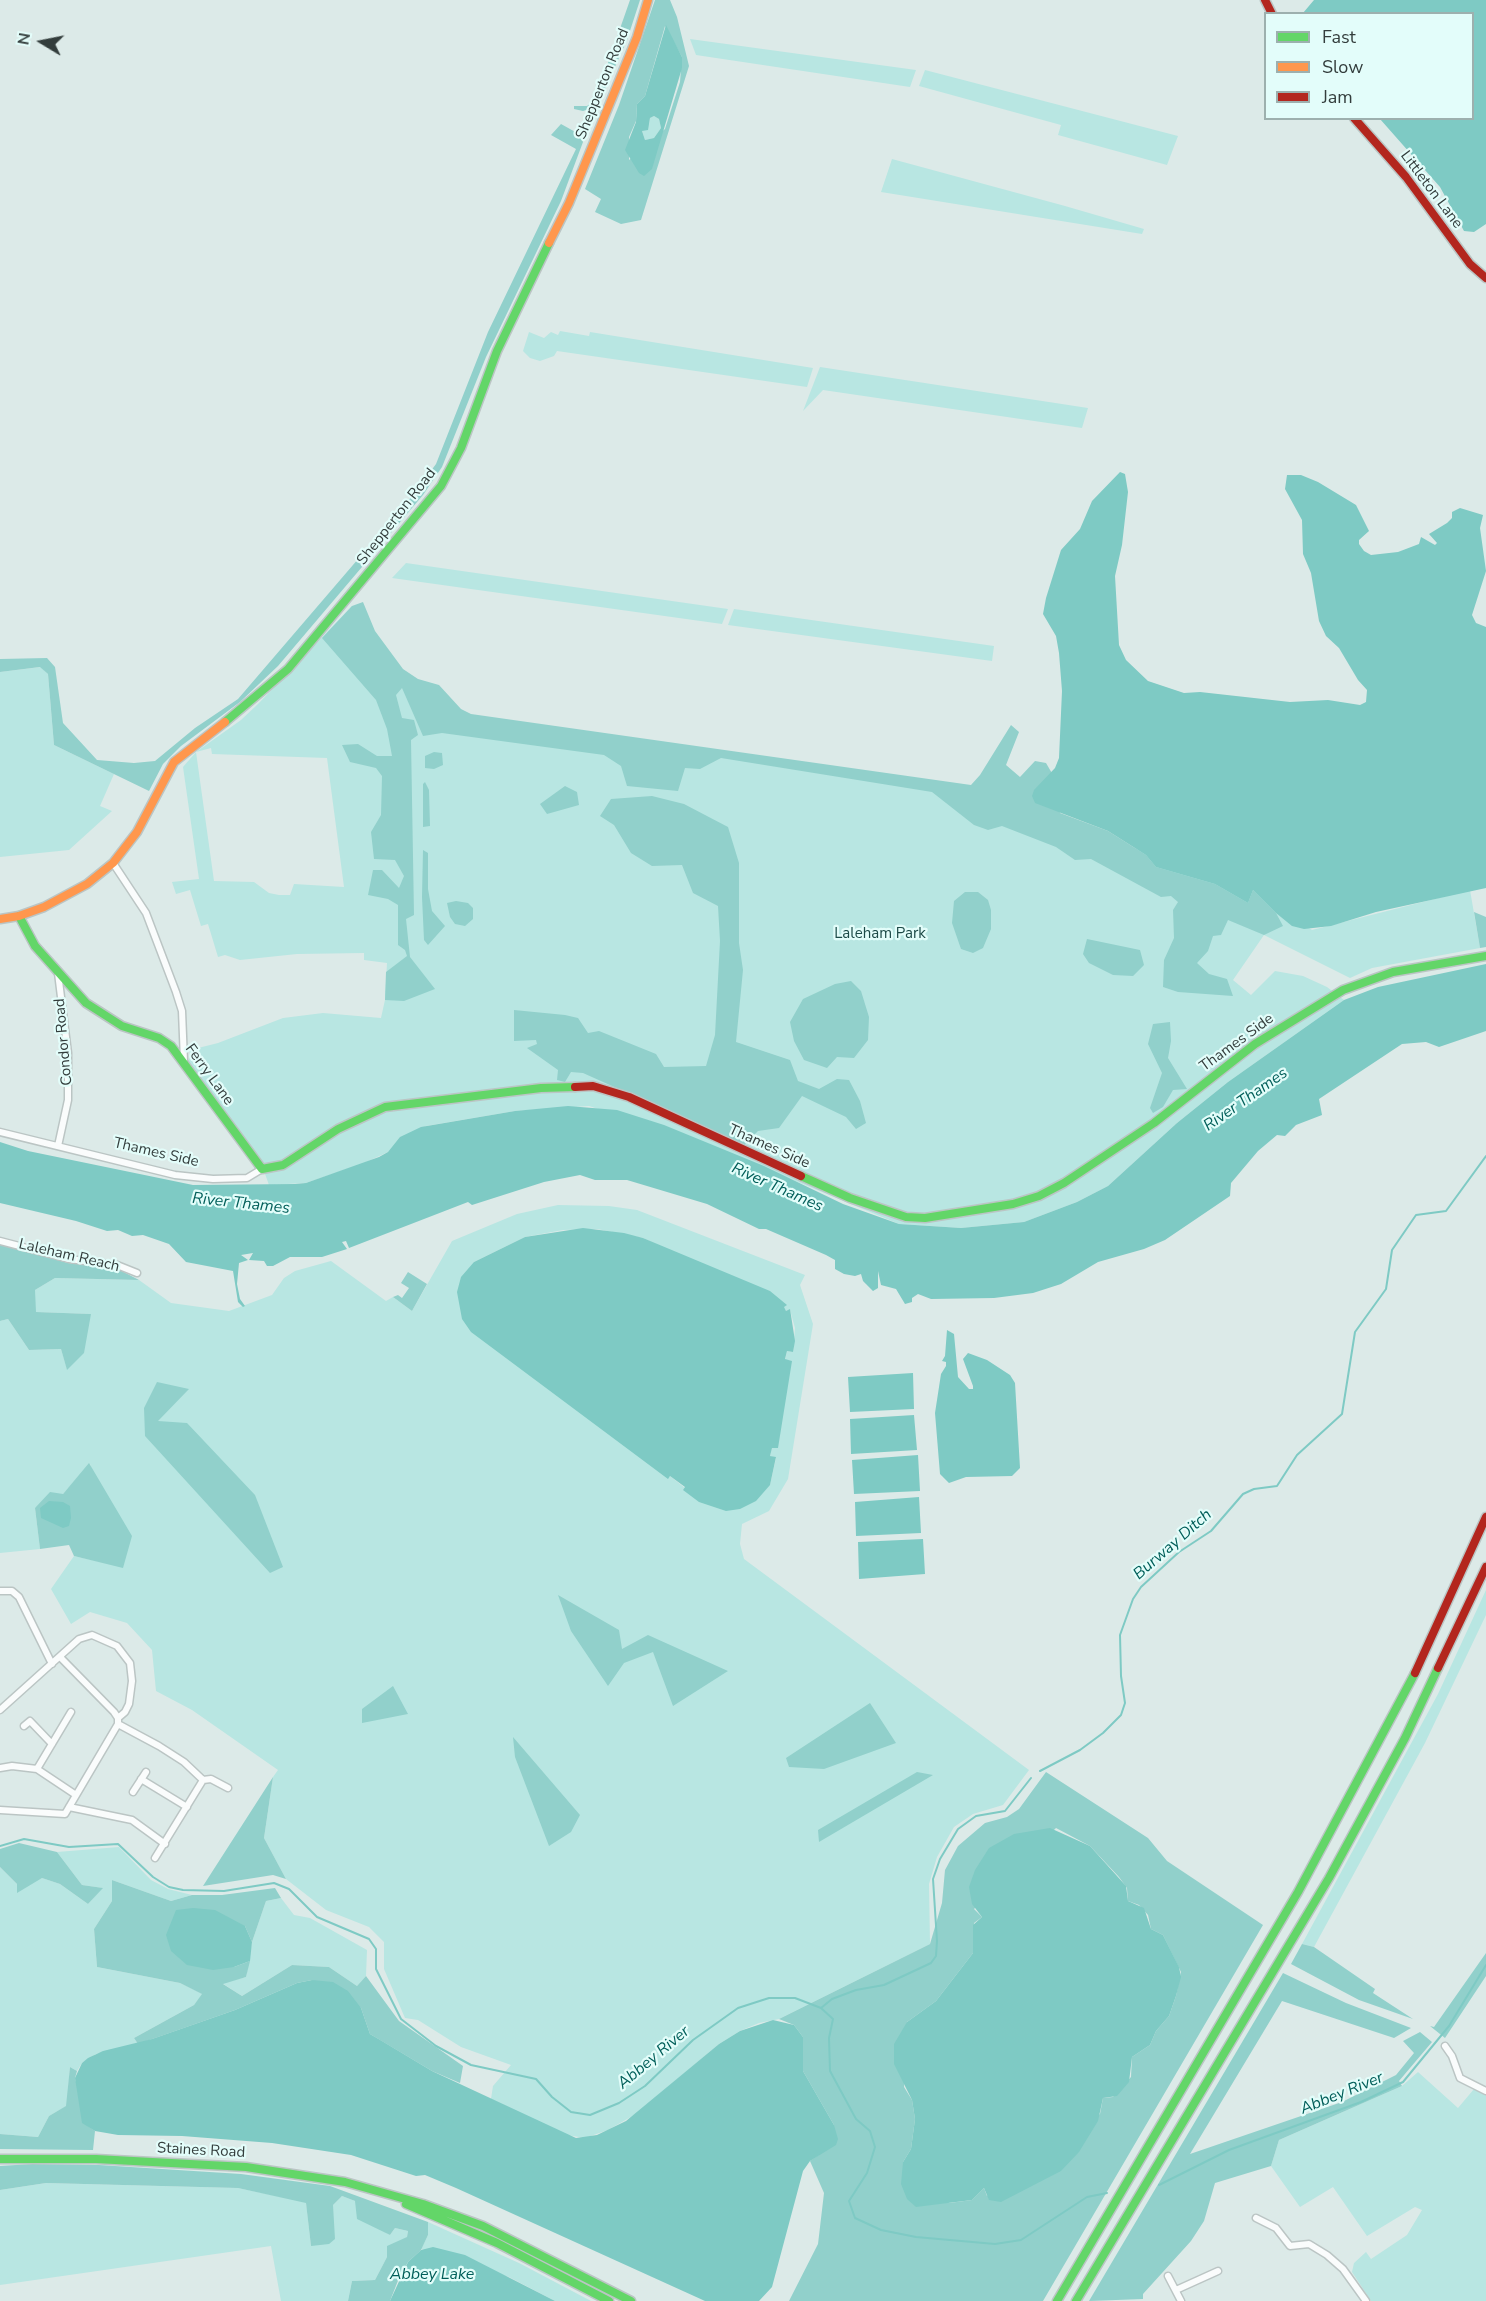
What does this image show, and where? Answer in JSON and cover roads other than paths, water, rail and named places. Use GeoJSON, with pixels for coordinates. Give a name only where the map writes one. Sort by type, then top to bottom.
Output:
{"type":"FeatureCollection","features":[{"type":"Feature","properties":{"kind":"main road","name":"Shepperton Road"},"geometry":{"type":"LineString","coordinates":[[0,919],[19,916],[44,907],[76,890],[113,863],[137,832],[174,762],[184,752],[244,710],[288,669],[432,498],[450,472],[474,417],[497,351],[569,204],[632,48],[648,0]]}},
{"type":"Feature","properties":{"kind":"main road","name":"Littleton Lane"},"geometry":{"type":"LineString","coordinates":[[1356,120],[1406,177],[1470,264],[1486,278]]}},
{"type":"Feature","properties":{"kind":"main road","name":"Ferry Lane"},"geometry":{"type":"LineString","coordinates":[[19,916],[36,946],[86,1003],[122,1026],[159,1038],[171,1046],[184,1061],[252,1159],[262,1169]]}},
{"type":"Feature","properties":{"kind":"main road","name":"Thames Side"},"geometry":{"type":"LineString","coordinates":[[262,1169],[283,1165],[338,1129],[385,1107],[413,1101],[578,1085],[612,1090],[850,1198],[896,1214],[924,1218],[992,1209],[1039,1196],[1099,1162],[1154,1123],[1255,1044],[1342,990],[1393,972],[1486,956]]}},
{"type":"Feature","properties":{"kind":"main road"},"geometry":{"type":"LineString","coordinates":[[1057,2301],[1292,1902],[1350,1799],[1414,1675],[1486,1517]]}},
{"type":"Feature","properties":{"kind":"main road"},"geometry":{"type":"LineString","coordinates":[[1076,2301],[1334,1869],[1423,1702],[1486,1567]]}},
{"type":"Feature","properties":{"kind":"main road","name":"Staines Road"},"geometry":{"type":"LineString","coordinates":[[0,2159],[96,2159],[246,2167],[323,2178],[423,2204],[492,2230],[631,2301]]}},
{"type":"Feature","properties":{"kind":"main road","name":"Staines Road"},"geometry":{"type":"LineString","coordinates":[[396,2198],[418,2210],[497,2243],[609,2301]]}},
{"type":"Feature","properties":{"kind":"street"},"geometry":{"type":"LineString","coordinates":[[113,863],[147,913],[176,992],[182,1011],[184,1061]]}},
{"type":"Feature","properties":{"kind":"street","name":"Condor Road"},"geometry":{"type":"LineString","coordinates":[[58,973],[68,1053],[68,1100],[58,1146]]}},
{"type":"Feature","properties":{"kind":"street","name":"Thames Side"},"geometry":{"type":"LineString","coordinates":[[0,1132],[175,1175],[213,1179],[247,1178],[262,1169]]}},
{"type":"Feature","properties":{"kind":"street","name":"Laleham Reach"},"geometry":{"type":"LineString","coordinates":[[0,1240],[69,1259],[111,1263],[137,1273]]}},
{"type":"Feature","properties":{"kind":"street"},"geometry":{"type":"LineString","coordinates":[[0,1591],[12,1591],[18,1597],[52,1664]]}},
{"type":"Feature","properties":{"kind":"street"},"geometry":{"type":"LineString","coordinates":[[0,1710],[79,1639],[87,1635],[107,1640],[123,1651],[130,1663],[132,1681],[129,1704],[62,1816],[0,1810]]}},
{"type":"Feature","properties":{"kind":"street"},"geometry":{"type":"LineString","coordinates":[[60,1657],[118,1721],[184,1762],[203,1780]]}},
{"type":"Feature","properties":{"kind":"street"},"geometry":{"type":"LineString","coordinates":[[37,1769],[71,1712]]}},
{"type":"Feature","properties":{"kind":"street"},"geometry":{"type":"LineString","coordinates":[[24,1726],[30,1721],[52,1744]]}},
{"type":"Feature","properties":{"kind":"street"},"geometry":{"type":"LineString","coordinates":[[0,1768],[12,1766],[37,1769],[76,1795]]}},
{"type":"Feature","properties":{"kind":"street"},"geometry":{"type":"LineString","coordinates":[[133,1792],[146,1772]]}},
{"type":"Feature","properties":{"kind":"street"},"geometry":{"type":"LineString","coordinates":[[141,1779],[187,1807]]}},
{"type":"Feature","properties":{"kind":"street"},"geometry":{"type":"LineString","coordinates":[[203,1780],[211,1779],[228,1788]]}},
{"type":"Feature","properties":{"kind":"street"},"geometry":{"type":"LineString","coordinates":[[155,1858],[203,1780]]}},
{"type":"Feature","properties":{"kind":"street"},"geometry":{"type":"LineString","coordinates":[[69,1807],[132,1820],[165,1844]]}},
{"type":"Feature","properties":{"kind":"street"},"geometry":{"type":"LineString","coordinates":[[1444,2046],[1452,2056],[1460,2078],[1486,2091]]}},
{"type":"Feature","properties":{"kind":"street"},"geometry":{"type":"LineString","coordinates":[[1256,2218],[1276,2228],[1290,2246],[1309,2244],[1327,2254],[1343,2269],[1366,2301]]}},
{"type":"Feature","properties":{"kind":"street"},"geometry":{"type":"LineString","coordinates":[[1176,2290],[1218,2271]]}},
{"type":"Feature","properties":{"kind":"street"},"geometry":{"type":"LineString","coordinates":[[1168,2276],[1181,2301]]}},
{"type":"Feature","properties":{"kind":"water"},"geometry":{"type":"Polygon","coordinates":[[[1314,0],[1486,0],[1486,224],[1474,232],[1464,231],[1440,187],[1381,120],[1474,120],[1474,12],[1304,12],[1314,0]]]}},
{"type":"Feature","properties":{"kind":"water"},"geometry":{"type":"Polygon","coordinates":[[[666,25],[682,57],[682,68],[652,169],[644,176],[639,173],[625,150],[636,122],[637,104],[645,96],[666,25]],[[654,116],[650,118],[648,130],[642,131],[645,140],[654,138],[661,128],[659,119],[654,116]]]}},
{"type":"Feature","properties":{"kind":"water"},"geometry":{"type":"Polygon","coordinates":[[[1120,472],[1125,474],[1128,492],[1122,545],[1115,576],[1119,645],[1126,660],[1148,681],[1184,693],[1200,692],[1290,702],[1328,700],[1360,705],[1366,702],[1367,690],[1358,680],[1339,648],[1326,636],[1319,621],[1311,573],[1303,554],[1302,520],[1285,489],[1287,475],[1301,475],[1318,482],[1356,505],[1369,531],[1359,540],[1359,544],[1371,555],[1398,552],[1419,544],[1421,537],[1435,545],[1437,543],[1429,534],[1447,523],[1452,518],[1452,512],[1460,508],[1483,515],[1480,528],[1486,571],[1472,615],[1476,623],[1486,627],[1486,888],[1376,912],[1331,926],[1304,929],[1292,926],[1253,890],[1248,903],[1215,884],[1156,867],[1146,855],[1108,831],[1035,803],[1032,796],[1034,790],[1055,768],[1059,758],[1062,691],[1059,653],[1056,636],[1043,614],[1046,598],[1061,550],[1080,529],[1092,501],[1120,472]]]}},
{"type":"Feature","properties":{"kind":"water","name":"River Thames"},"geometry":{"type":"Polygon","coordinates":[[[1486,964],[1486,1031],[1439,1047],[1426,1042],[1402,1044],[1319,1099],[1322,1115],[1296,1125],[1285,1136],[1277,1135],[1258,1151],[1231,1183],[1230,1196],[1165,1240],[1144,1249],[1098,1262],[1061,1284],[1033,1293],[994,1298],[931,1299],[918,1294],[912,1298],[912,1302],[905,1304],[896,1289],[881,1285],[878,1271],[878,1288],[873,1291],[863,1281],[861,1274],[855,1276],[844,1274],[835,1269],[835,1260],[826,1255],[766,1229],[759,1229],[707,1204],[627,1180],[595,1180],[580,1175],[544,1182],[472,1205],[468,1202],[349,1248],[346,1241],[342,1242],[347,1249],[322,1257],[290,1257],[273,1266],[267,1266],[264,1261],[249,1260],[253,1253],[241,1255],[248,1260],[239,1263],[237,1284],[240,1299],[245,1306],[243,1307],[238,1302],[233,1271],[186,1262],[169,1244],[143,1235],[132,1236],[118,1230],[107,1231],[76,1221],[0,1203],[0,1142],[28,1151],[193,1185],[295,1184],[306,1183],[379,1157],[388,1152],[400,1137],[421,1127],[515,1111],[568,1106],[617,1110],[664,1125],[764,1166],[843,1204],[899,1224],[961,1228],[1024,1222],[1077,1202],[1108,1186],[1177,1123],[1228,1082],[1344,1000],[1378,987],[1486,964]]]}},
{"type":"Feature","properties":{"kind":"water"},"geometry":{"type":"Polygon","coordinates":[[[583,1228],[624,1233],[643,1238],[770,1291],[787,1305],[784,1307],[786,1311],[790,1309],[795,1341],[793,1352],[787,1351],[785,1359],[792,1361],[778,1448],[772,1448],[770,1456],[776,1457],[770,1485],[756,1501],[740,1509],[726,1511],[699,1502],[683,1490],[685,1487],[670,1476],[668,1479],[471,1332],[462,1319],[457,1292],[461,1277],[474,1262],[525,1237],[583,1228]]]}},
{"type":"Feature","properties":{"kind":"water"},"geometry":{"type":"Polygon","coordinates":[[[947,1330],[954,1334],[958,1377],[969,1389],[973,1389],[973,1386],[963,1359],[968,1353],[987,1360],[1010,1375],[1015,1383],[1020,1468],[1012,1476],[966,1477],[949,1483],[940,1474],[935,1413],[941,1374],[946,1366],[946,1362],[942,1361],[945,1356],[947,1330]]]}},
{"type":"Feature","properties":{"kind":"water"},"geometry":{"type":"Polygon","coordinates":[[[913,1373],[914,1409],[850,1412],[848,1377],[913,1373]]]}},
{"type":"Feature","properties":{"kind":"water"},"geometry":{"type":"Polygon","coordinates":[[[914,1415],[917,1450],[851,1454],[850,1419],[914,1415]]]}},
{"type":"Feature","properties":{"kind":"water"},"geometry":{"type":"Polygon","coordinates":[[[918,1455],[920,1491],[854,1494],[852,1460],[918,1455]]]}},
{"type":"Feature","properties":{"kind":"water"},"geometry":{"type":"Polygon","coordinates":[[[919,1497],[921,1533],[856,1536],[855,1502],[919,1497]]]}},
{"type":"Feature","properties":{"kind":"water"},"geometry":{"type":"Polygon","coordinates":[[[49,1501],[63,1502],[70,1506],[69,1526],[63,1528],[41,1518],[40,1508],[49,1501]]]}},
{"type":"Feature","properties":{"kind":"water"},"geometry":{"type":"Polygon","coordinates":[[[923,1539],[925,1574],[859,1579],[858,1542],[923,1539]]]}},
{"type":"Feature","properties":{"kind":"water"},"geometry":{"type":"Polygon","coordinates":[[[1050,1828],[1090,1846],[1126,1886],[1128,1901],[1144,1908],[1151,1929],[1163,1935],[1179,1967],[1181,1977],[1169,2016],[1156,2031],[1150,2045],[1132,2057],[1129,2082],[1117,2096],[1103,2098],[1098,2121],[1079,2152],[1061,2171],[1001,2202],[989,2200],[984,2188],[972,2200],[916,2207],[907,2199],[901,2184],[903,2162],[911,2149],[915,2119],[912,2100],[894,2064],[894,2044],[907,2022],[936,2001],[973,1953],[973,1925],[982,1917],[972,1904],[969,1887],[975,1870],[989,1848],[1014,1834],[1050,1828]]]}},
{"type":"Feature","properties":{"kind":"water"},"geometry":{"type":"Polygon","coordinates":[[[193,1908],[215,1910],[245,1926],[252,1942],[250,1961],[234,1967],[213,1970],[187,1965],[171,1951],[166,1935],[176,1910],[193,1908]]]}},
{"type":"Feature","properties":{"kind":"water"},"geometry":{"type":"Polygon","coordinates":[[[312,1980],[333,1982],[348,1991],[361,2008],[370,2034],[432,2071],[576,2138],[597,2135],[626,2121],[719,2044],[740,2031],[773,2020],[794,2025],[803,2037],[803,2071],[834,2125],[838,2139],[836,2145],[810,2161],[803,2171],[772,2287],[759,2301],[705,2301],[425,2175],[416,2176],[351,2155],[272,2143],[182,2136],[118,2135],[95,2131],[82,2123],[75,2078],[82,2063],[88,2058],[103,2051],[152,2039],[235,2010],[297,1983],[312,1980]]]}},
{"type":"Feature","properties":{"kind":"water","name":"Abbey Lake"},"geometry":{"type":"Polygon","coordinates":[[[433,2247],[465,2255],[555,2301],[390,2301],[408,2262],[421,2250],[433,2247]]]}},
{"type":"Feature","properties":{"kind":"waterway","name":"Burway Ditch"},"geometry":{"type":"LineString","coordinates":[[1040,1771],[1080,1750],[1103,1733],[1121,1715],[1125,1703],[1121,1676],[1120,1635],[1133,1599],[1141,1587],[1179,1552],[1211,1531],[1243,1494],[1254,1489],[1277,1486],[1297,1455],[1342,1414],[1355,1332],[1386,1289],[1392,1250],[1416,1215],[1446,1211],[1486,1156]]}},
{"type":"Feature","properties":{"kind":"waterway","name":"Burway Ditch"},"geometry":{"type":"LineString","coordinates":[[821,2008],[832,1999],[856,1990],[884,1985],[931,1963],[936,1956],[937,1941],[933,1879],[940,1859],[958,1829],[976,1816],[1005,1811],[1031,1778]]}},
{"type":"Feature","properties":{"kind":"waterway","name":"Abbey River"},"geometry":{"type":"LineString","coordinates":[[0,1846],[24,1839],[69,1847],[118,1844],[153,1877],[169,1887],[183,1890],[224,1891],[274,1883],[289,1889],[317,1917],[369,1939],[376,1949],[376,1969],[401,2019],[436,2046],[471,2065],[536,2079],[552,2097],[571,2112],[590,2115],[619,2103],[645,2086],[693,2040],[738,2008],[769,1998],[795,1998],[821,2008],[833,2019],[829,2038],[830,2071],[856,2119],[870,2131],[875,2147],[867,2173],[849,2201],[855,2218],[881,2230],[916,2237],[995,2244],[1021,2240],[1087,2197],[1107,2193]]}},
{"type":"Feature","properties":{"kind":"waterway","name":"Abbey River"},"geometry":{"type":"LineString","coordinates":[[1159,2185],[1229,2150],[1361,2102],[1403,2082],[1449,2026],[1486,1965]]}},
{"type":"Feature","properties":{"kind":"park label","name":"Laleham Park"},"geometry":{"type":"Point","coordinates":[880,934]}}]}
